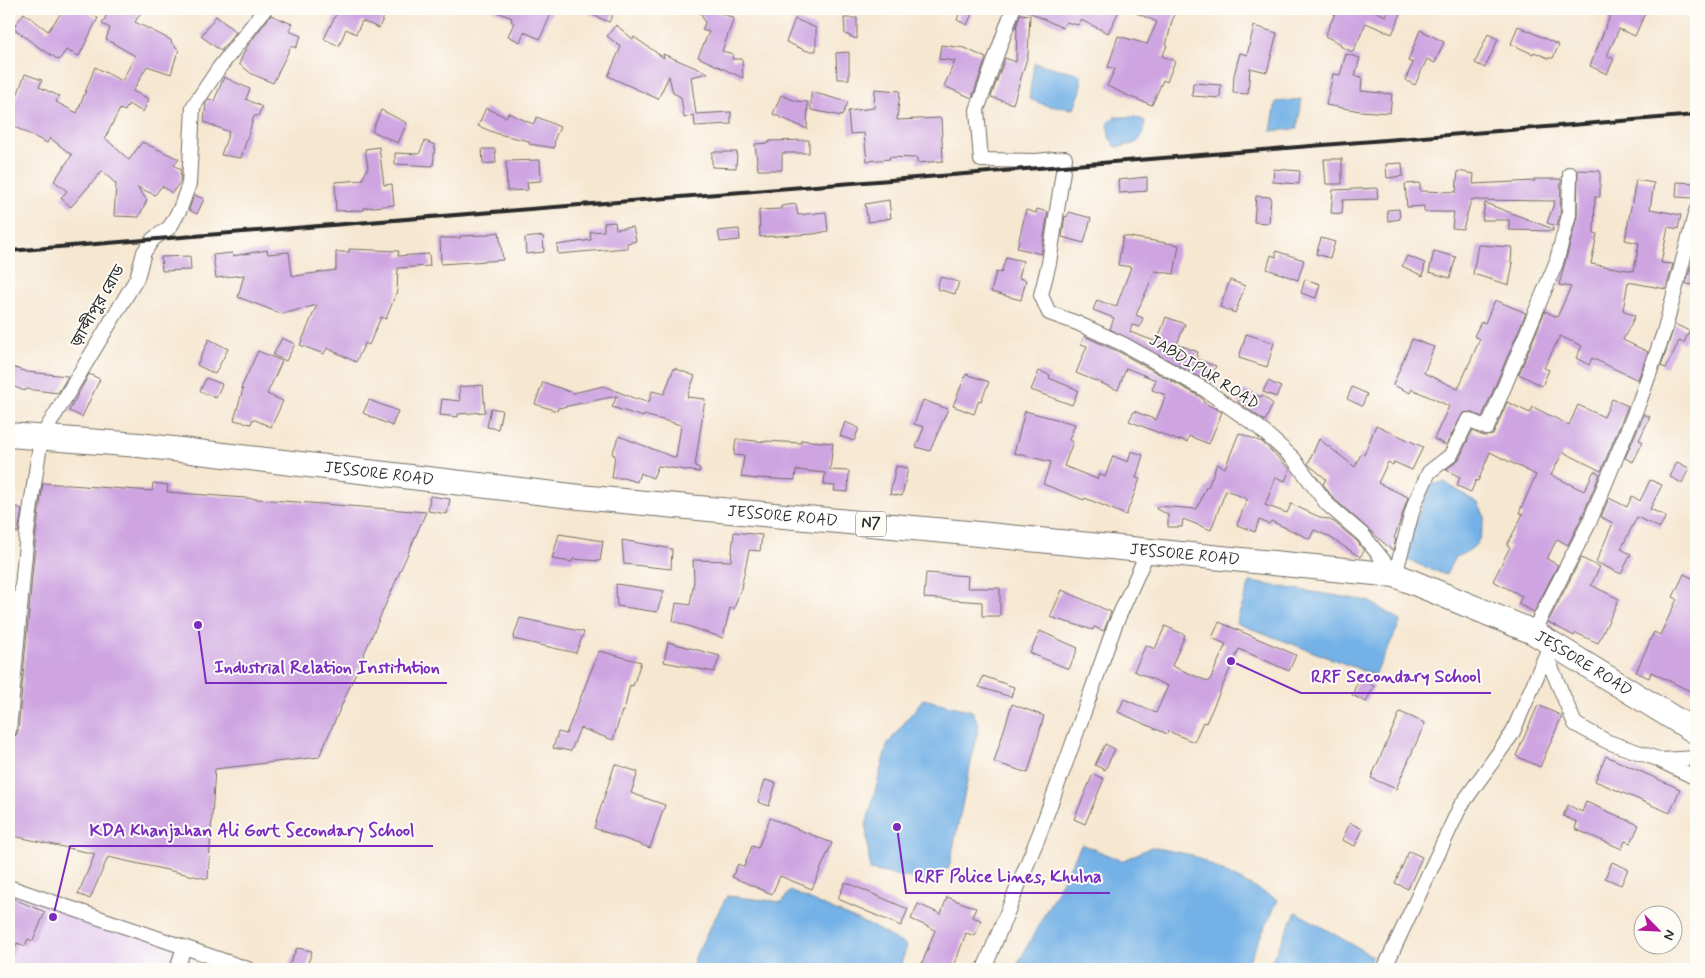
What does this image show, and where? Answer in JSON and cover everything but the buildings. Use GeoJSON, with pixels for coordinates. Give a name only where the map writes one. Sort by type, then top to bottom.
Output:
{"type":"FeatureCollection","features":[{"type":"Feature","properties":{"kind":"highway","name":"JESSORE ROAD"},"geometry":{"type":"LineString","coordinates":[[9,436],[139,445],[580,497],[1395,575],[1544,643],[1696,732]]}},
{"type":"Feature","properties":{"kind":"street","name":"জ়াব্দীপুর রোড"},"geometry":{"type":"LineString","coordinates":[[41,438],[137,278],[144,252],[153,239],[170,226],[180,209],[189,184],[193,107],[224,61],[265,9]]}},
{"type":"Feature","properties":{"kind":"street","name":"JABDIPUR ROAD"},"geometry":{"type":"LineString","coordinates":[[1013,9],[977,110],[981,160],[1036,161],[1065,158],[1049,263],[1041,295],[1049,313],[1077,323],[1123,344],[1204,389],[1257,426],[1293,458],[1327,504],[1363,535],[1395,575]]}},
{"type":"Feature","properties":{"kind":"street"},"geometry":{"type":"LineString","coordinates":[[1395,575],[1414,505],[1429,472],[1451,455],[1468,420],[1487,428],[1556,263],[1569,215],[1570,174]]}},
{"type":"Feature","properties":{"kind":"street"},"geometry":{"type":"LineString","coordinates":[[1384,969],[1460,807],[1512,734],[1589,523],[1640,400],[1664,332],[1696,211]]}},
{"type":"Feature","properties":{"kind":"street"},"geometry":{"type":"LineString","coordinates":[[9,730],[27,532],[41,438]]}},
{"type":"Feature","properties":{"kind":"street"},"geometry":{"type":"LineString","coordinates":[[984,969],[1059,781],[1114,625],[1148,551]]}},
{"type":"Feature","properties":{"kind":"street"},"geometry":{"type":"LineString","coordinates":[[1544,643],[1575,724],[1608,742],[1661,760],[1696,778]]}},
{"type":"Feature","properties":{"kind":"street"},"geometry":{"type":"LineString","coordinates":[[1661,760],[1696,758]]}},
{"type":"Feature","properties":{"kind":"street"},"geometry":{"type":"LineString","coordinates":[[9,886],[248,969]]}},
{"type":"Feature","properties":{"kind":"street"},"geometry":{"type":"LineString","coordinates":[[177,969],[184,948]]}},
{"type":"Feature","properties":{"kind":"shaded area"},"geometry":{"type":"Polygon","coordinates":[[[9,887],[184,947],[177,969],[9,969],[9,887]]]}},
{"type":"Feature","properties":{"kind":"water"},"geometry":{"type":"Polygon","coordinates":[[[1034,63],[1081,75],[1081,90],[1074,109],[1048,106],[1029,99],[1034,63]]]}},
{"type":"Feature","properties":{"kind":"water"},"geometry":{"type":"Polygon","coordinates":[[[1302,99],[1297,129],[1271,131],[1276,102],[1302,99]]]}},
{"type":"Feature","properties":{"kind":"water"},"geometry":{"type":"Polygon","coordinates":[[[1114,117],[1135,117],[1145,121],[1138,142],[1116,147],[1109,137],[1108,123],[1114,117]]]}},
{"type":"Feature","properties":{"kind":"water"},"geometry":{"type":"Polygon","coordinates":[[[1444,482],[1478,503],[1485,517],[1482,532],[1477,543],[1463,554],[1455,557],[1446,575],[1407,560],[1415,524],[1430,485],[1444,482]]]}},
{"type":"Feature","properties":{"kind":"water"},"geometry":{"type":"Polygon","coordinates":[[[1250,582],[1369,601],[1401,621],[1375,675],[1236,623],[1250,582]]]}},
{"type":"Feature","properties":{"kind":"water"},"geometry":{"type":"Polygon","coordinates":[[[923,699],[972,711],[979,724],[949,868],[922,880],[870,870],[866,826],[887,745],[923,699]]]}},
{"type":"Feature","properties":{"kind":"water"},"geometry":{"type":"Polygon","coordinates":[[[1082,844],[1122,861],[1151,847],[1192,855],[1278,900],[1245,969],[1015,969],[1082,844]]]}},
{"type":"Feature","properties":{"kind":"water"},"geometry":{"type":"Polygon","coordinates":[[[790,891],[873,927],[907,946],[899,969],[691,969],[697,952],[727,896],[782,902],[790,891]]]}},
{"type":"Feature","properties":{"kind":"water"},"geometry":{"type":"Polygon","coordinates":[[[1296,912],[1372,956],[1366,969],[1267,969],[1296,912]]]}},
{"type":"Feature","properties":{"kind":"railway"},"geometry":{"type":"LineString","coordinates":[[9,251],[1696,115]]}},
{"type":"Feature","properties":{"kind":"place","name":"Industrial Relation Institution"},"geometry":{"type":"Point","coordinates":[198,625]}},
{"type":"Feature","properties":{"kind":"place","name":"RRF Secondary School"},"geometry":{"type":"Point","coordinates":[1231,661]}},
{"type":"Feature","properties":{"kind":"place","name":"RRF Police Lines, Khulna"},"geometry":{"type":"Point","coordinates":[897,827]}},
{"type":"Feature","properties":{"kind":"place","name":"KDA Khanjahan Ali Govt Secondary School"},"geometry":{"type":"Point","coordinates":[53,917]}}]}
